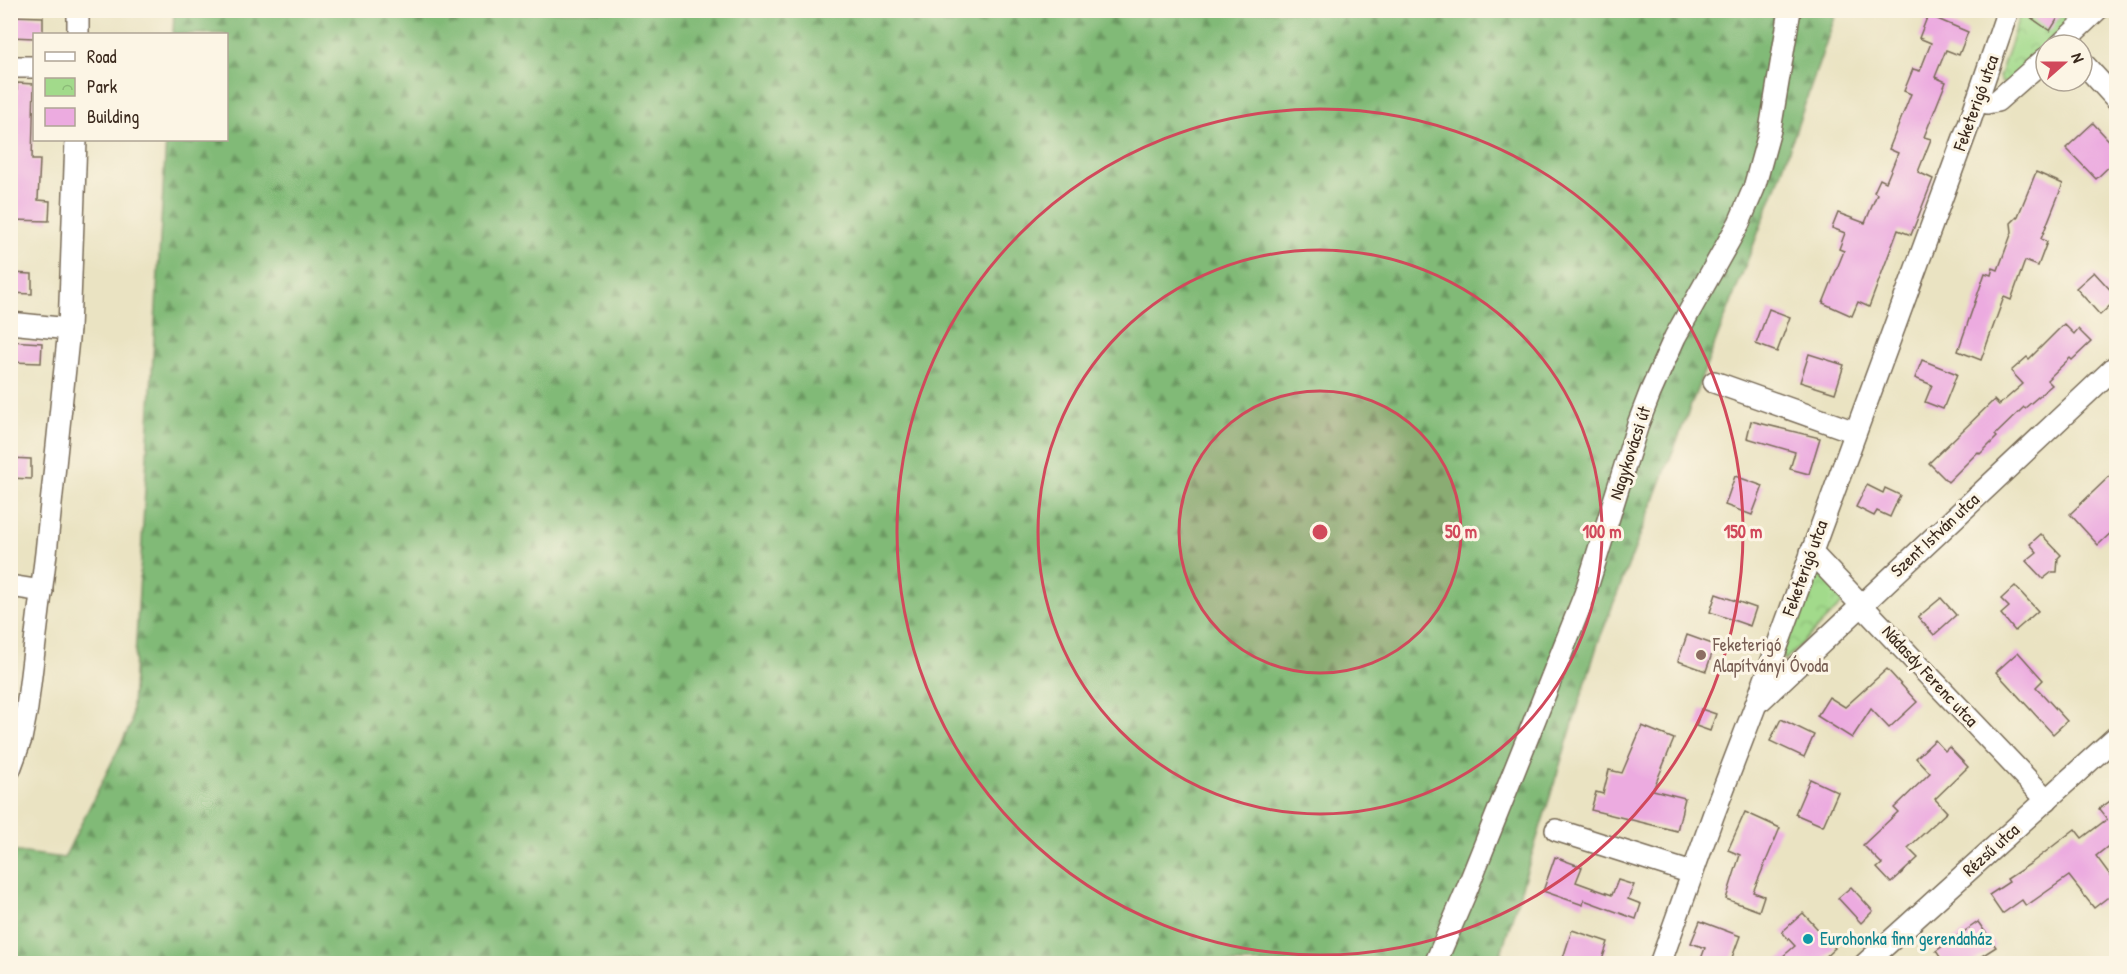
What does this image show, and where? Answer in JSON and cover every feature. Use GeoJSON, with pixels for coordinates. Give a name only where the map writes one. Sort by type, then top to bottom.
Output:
{"type":"FeatureCollection","features":[{"type":"Feature","properties":{"kind":"street"},"geometry":{"type":"LineString","coordinates":[[78,10],[78,33]]}},
{"type":"Feature","properties":{"kind":"street","name":"Nagykovácsi út"},"geometry":{"type":"LineString","coordinates":[[1435,963],[1466,894],[1585,594],[1638,423],[1650,393],[1675,337],[1739,223],[1754,188],[1770,130],[1790,10]]}},
{"type":"Feature","properties":{"kind":"street","name":"Feketerigó utca"},"geometry":{"type":"LineString","coordinates":[[1660,963],[2008,10]]}},
{"type":"Feature","properties":{"kind":"street"},"geometry":{"type":"LineString","coordinates":[[2074,33],[2097,10]]}},
{"type":"Feature","properties":{"kind":"street"},"geometry":{"type":"LineString","coordinates":[[10,67],[33,67]]}},
{"type":"Feature","properties":{"kind":"street"},"geometry":{"type":"LineString","coordinates":[[1977,100],[1997,101],[2034,69]]}},
{"type":"Feature","properties":{"kind":"street"},"geometry":{"type":"LineString","coordinates":[[2094,75],[2116,99]]}},
{"type":"Feature","properties":{"kind":"street"},"geometry":{"type":"LineString","coordinates":[[10,769],[21,740],[27,708],[42,591],[69,329],[76,141]]}},
{"type":"Feature","properties":{"kind":"street"},"geometry":{"type":"LineString","coordinates":[[10,323],[69,329]]}},
{"type":"Feature","properties":{"kind":"street","name":"Szent István utca"},"geometry":{"type":"LineString","coordinates":[[1756,704],[2116,366]]}},
{"type":"Feature","properties":{"kind":"street"},"geometry":{"type":"LineString","coordinates":[[1714,382],[1855,432]]}},
{"type":"Feature","properties":{"kind":"street","name":"Nádasdy Ferenc utca"},"geometry":{"type":"LineString","coordinates":[[1811,552],[2047,800]]}},
{"type":"Feature","properties":{"kind":"street"},"geometry":{"type":"LineString","coordinates":[[10,586],[42,591]]}},
{"type":"Feature","properties":{"kind":"street","name":"Rézsű utca"},"geometry":{"type":"LineString","coordinates":[[1865,963],[2116,737]]}},
{"type":"Feature","properties":{"kind":"street"},"geometry":{"type":"LineString","coordinates":[[1556,830],[1692,873]]}},
{"type":"Feature","properties":{"kind":"green space"},"geometry":{"type":"Polygon","coordinates":[[[174,11],[1837,11],[1778,182],[1598,643],[1498,963],[11,964],[11,851],[64,858],[131,724],[166,141],[228,141],[228,33],[173,33],[174,11]]]}},
{"type":"Feature","properties":{"kind":"green space"},"geometry":{"type":"Polygon","coordinates":[[[2021,11],[2085,11],[2062,33],[2034,33],[2034,59],[2008,83],[2002,83],[1999,77],[2021,11]]]}},
{"type":"Feature","properties":{"kind":"green space"},"geometry":{"type":"Polygon","coordinates":[[[1814,567],[1846,600],[1785,660],[1781,654],[1814,567]]]}},
{"type":"Feature","properties":{"kind":"building"},"geometry":{"type":"Polygon","coordinates":[[[2020,10],[2063,10],[2050,31],[2020,10]]]}},
{"type":"Feature","properties":{"kind":"building"},"geometry":{"type":"Polygon","coordinates":[[[1928,15],[1968,32],[1959,55],[1946,50],[1935,77],[1946,82],[1924,137],[1931,139],[1918,172],[1933,179],[1911,235],[1898,230],[1869,307],[1858,302],[1852,316],[1823,303],[1844,251],[1839,249],[1845,233],[1832,228],[1838,213],[1865,223],[1877,194],[1874,192],[1880,179],[1886,182],[1898,153],[1889,149],[1911,94],[1904,91],[1913,69],[1920,71],[1931,43],[1919,38],[1928,15]]]}},
{"type":"Feature","properties":{"kind":"building"},"geometry":{"type":"Polygon","coordinates":[[[10,16],[43,17],[43,33],[33,33],[33,38],[10,37],[10,16]]]}},
{"type":"Feature","properties":{"kind":"building"},"geometry":{"type":"Polygon","coordinates":[[[17,83],[33,84],[32,160],[40,160],[38,200],[50,201],[49,221],[12,220],[14,180],[10,180],[10,121],[16,121],[17,83]]]}},
{"type":"Feature","properties":{"kind":"building"},"geometry":{"type":"Polygon","coordinates":[[[2093,123],[2116,148],[2116,160],[2096,179],[2066,148],[2093,123]]]}},
{"type":"Feature","properties":{"kind":"building"},"geometry":{"type":"Polygon","coordinates":[[[2036,172],[2063,184],[2041,239],[2047,242],[2038,266],[2025,261],[2011,300],[2004,297],[1981,360],[1958,351],[1985,273],[1991,275],[1993,268],[1998,270],[2012,232],[2011,223],[2018,216],[2036,172]]]}},
{"type":"Feature","properties":{"kind":"building"},"geometry":{"type":"Polygon","coordinates":[[[2094,272],[2116,296],[2116,300],[2100,315],[2076,288],[2094,272]]]}},
{"type":"Feature","properties":{"kind":"building"},"geometry":{"type":"Polygon","coordinates":[[[10,273],[32,274],[32,294],[10,293],[10,273]]]}},
{"type":"Feature","properties":{"kind":"building"},"geometry":{"type":"Polygon","coordinates":[[[1769,309],[1790,317],[1777,352],[1756,344],[1769,309]]]}},
{"type":"Feature","properties":{"kind":"building"},"geometry":{"type":"Polygon","coordinates":[[[2064,324],[2074,334],[2078,329],[2091,342],[2047,380],[2052,385],[2024,407],[1995,435],[1997,437],[1980,454],[1978,452],[1948,482],[1929,463],[1994,400],[1999,405],[2023,384],[2011,371],[2027,357],[2029,359],[2064,324]]]}},
{"type":"Feature","properties":{"kind":"building"},"geometry":{"type":"Polygon","coordinates":[[[10,341],[42,343],[41,363],[10,362],[10,341]]]}},
{"type":"Feature","properties":{"kind":"building"},"geometry":{"type":"Polygon","coordinates":[[[1809,354],[1844,365],[1835,393],[1800,382],[1809,354]]]}},
{"type":"Feature","properties":{"kind":"building"},"geometry":{"type":"Polygon","coordinates":[[[1922,360],[1957,374],[1943,409],[1925,402],[1932,385],[1915,378],[1922,360]]]}},
{"type":"Feature","properties":{"kind":"building"},"geometry":{"type":"Polygon","coordinates":[[[1751,421],[1820,438],[1809,474],[1790,469],[1795,452],[1747,438],[1751,421]]]}},
{"type":"Feature","properties":{"kind":"building"},"geometry":{"type":"Polygon","coordinates":[[[10,458],[31,459],[31,479],[10,478],[10,458]]]}},
{"type":"Feature","properties":{"kind":"building"},"geometry":{"type":"Polygon","coordinates":[[[2116,470],[2116,528],[2098,545],[2070,514],[2116,470]]]}},
{"type":"Feature","properties":{"kind":"building"},"geometry":{"type":"Polygon","coordinates":[[[1735,476],[1763,486],[1752,515],[1725,505],[1735,476]]]}},
{"type":"Feature","properties":{"kind":"building"},"geometry":{"type":"Polygon","coordinates":[[[1867,485],[1883,493],[1885,488],[1900,495],[1890,517],[1877,511],[1874,516],[1856,507],[1867,485]]]}},
{"type":"Feature","properties":{"kind":"building"},"geometry":{"type":"Polygon","coordinates":[[[2041,534],[2061,555],[2058,558],[2057,572],[2052,572],[2043,579],[2026,561],[2037,552],[2030,544],[2041,534]]]}},
{"type":"Feature","properties":{"kind":"building"},"geometry":{"type":"Polygon","coordinates":[[[2015,586],[2038,611],[2015,631],[2001,614],[2009,607],[2001,599],[2015,586]]]}},
{"type":"Feature","properties":{"kind":"building"},"geometry":{"type":"Polygon","coordinates":[[[1716,594],[1756,608],[1750,626],[1710,612],[1716,594]]]}},
{"type":"Feature","properties":{"kind":"building"},"geometry":{"type":"Polygon","coordinates":[[[1941,598],[1956,615],[1934,635],[1918,617],[1941,598]]]}},
{"type":"Feature","properties":{"kind":"building"},"geometry":{"type":"Polygon","coordinates":[[[1687,635],[1715,645],[1706,671],[1678,661],[1687,635]]]}},
{"type":"Feature","properties":{"kind":"building"},"geometry":{"type":"Polygon","coordinates":[[[2018,652],[2043,680],[2036,687],[2067,721],[2053,734],[1996,672],[2018,652]]]}},
{"type":"Feature","properties":{"kind":"building"},"geometry":{"type":"Polygon","coordinates":[[[1887,669],[1917,702],[1889,728],[1871,709],[1852,738],[1817,716],[1829,697],[1845,707],[1887,669]]]}},
{"type":"Feature","properties":{"kind":"building"},"geometry":{"type":"Polygon","coordinates":[[[1701,709],[1716,714],[1710,731],[1696,726],[1701,709]]]}},
{"type":"Feature","properties":{"kind":"building"},"geometry":{"type":"Polygon","coordinates":[[[1781,719],[1814,735],[1804,757],[1770,741],[1781,719]]]}},
{"type":"Feature","properties":{"kind":"building"},"geometry":{"type":"Polygon","coordinates":[[[1642,726],[1674,739],[1653,790],[1685,798],[1677,831],[1591,810],[1596,792],[1603,794],[1609,770],[1622,773],[1642,726]]]}},
{"type":"Feature","properties":{"kind":"building"},"geometry":{"type":"Polygon","coordinates":[[[1935,740],[1945,751],[1949,747],[1968,767],[1935,799],[1947,812],[1908,848],[1918,858],[1891,883],[1877,868],[1882,864],[1863,845],[1898,812],[1894,808],[1930,773],[1916,758],[1935,740]]]}},
{"type":"Feature","properties":{"kind":"building"},"geometry":{"type":"Polygon","coordinates":[[[1810,779],[1838,792],[1823,826],[1795,814],[1810,779]]]}},
{"type":"Feature","properties":{"kind":"building"},"geometry":{"type":"Polygon","coordinates":[[[2116,797],[2116,840],[2096,856],[2116,883],[2116,891],[2094,908],[2069,876],[2026,906],[2022,900],[2002,914],[1989,895],[2009,882],[2007,879],[2075,829],[2082,838],[2107,819],[2099,809],[2116,797]]]}},
{"type":"Feature","properties":{"kind":"building"},"geometry":{"type":"Polygon","coordinates":[[[1745,812],[1780,828],[1753,892],[1764,896],[1759,911],[1726,899],[1740,855],[1728,850],[1745,812]]]}},
{"type":"Feature","properties":{"kind":"building"},"geometry":{"type":"Polygon","coordinates":[[[1555,857],[1582,867],[1576,882],[1612,895],[1618,880],[1634,885],[1628,899],[1641,904],[1636,919],[1584,900],[1583,905],[1543,891],[1555,857]]]}},
{"type":"Feature","properties":{"kind":"building"},"geometry":{"type":"Polygon","coordinates":[[[1851,887],[1873,911],[1861,923],[1838,898],[1851,887]]]}},
{"type":"Feature","properties":{"kind":"building","name":"Eurohonka finn gerendaház"},"geometry":{"type":"Polygon","coordinates":[[[1803,913],[1835,948],[1819,963],[1775,963],[1795,946],[1782,932],[1803,913]]]}},
{"type":"Feature","properties":{"kind":"building"},"geometry":{"type":"Polygon","coordinates":[[[1700,921],[1740,936],[1730,963],[1713,963],[1701,959],[1705,948],[1691,943],[1700,921]]]}},
{"type":"Feature","properties":{"kind":"building"},"geometry":{"type":"Polygon","coordinates":[[[1978,922],[1996,947],[1971,963],[1944,963],[1936,951],[1978,922]]]}},
{"type":"Feature","properties":{"kind":"building"},"geometry":{"type":"Polygon","coordinates":[[[1572,930],[1608,942],[1601,963],[1578,963],[1563,958],[1572,930]]]}},
{"type":"Feature","properties":{"kind":"place","name":"Feketerigó Alapítványi Óvoda"},"geometry":{"type":"Point","coordinates":[1701,655]}},
{"type":"Feature","properties":{"kind":"place","name":"Eurohonka finn gerendaház"},"geometry":{"type":"Point","coordinates":[1808,939]}}]}
